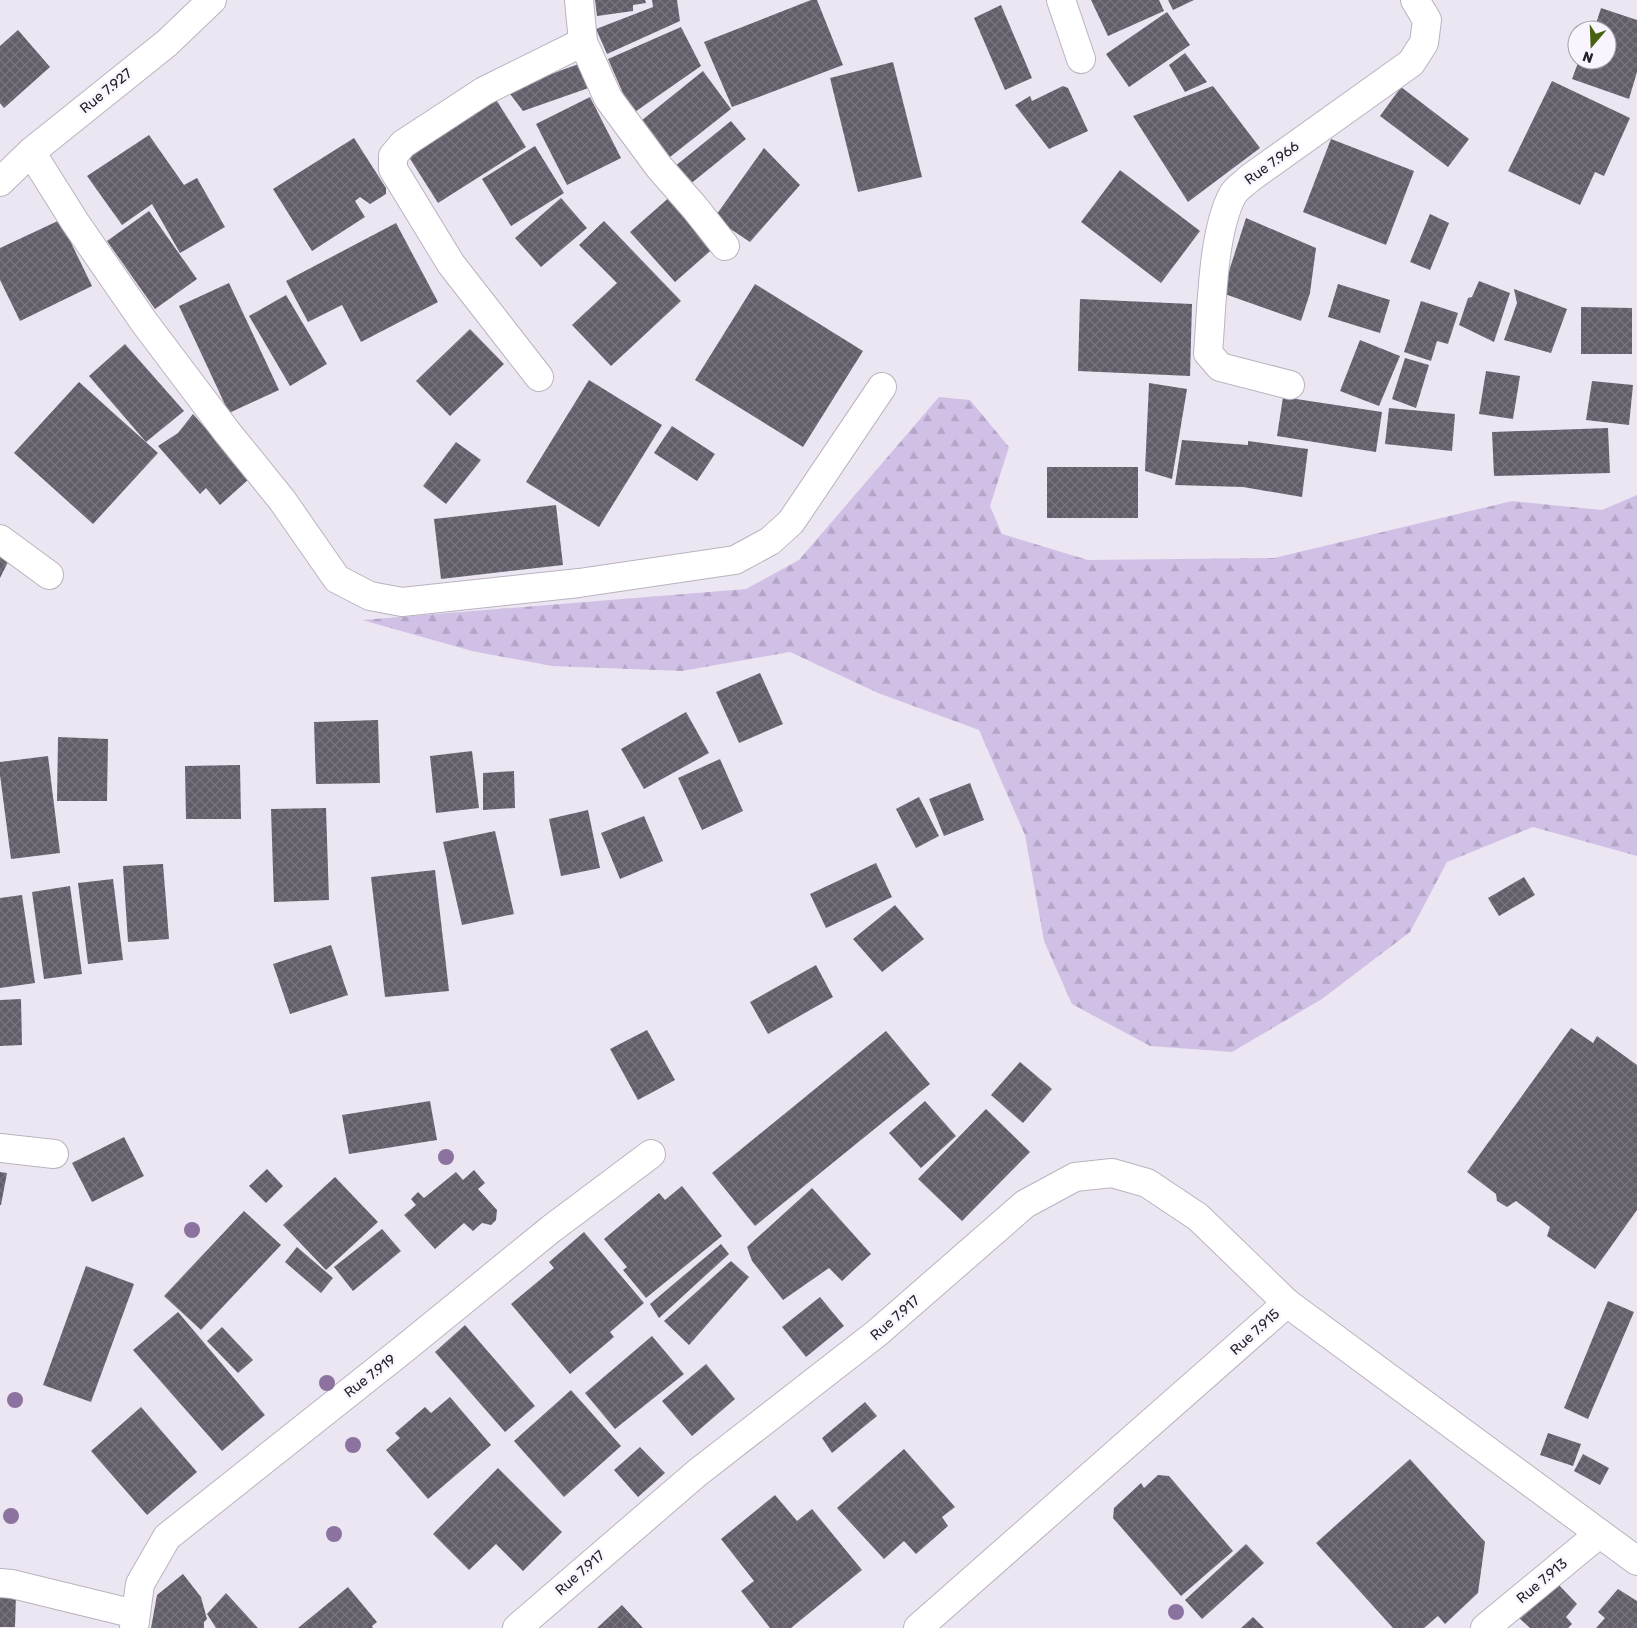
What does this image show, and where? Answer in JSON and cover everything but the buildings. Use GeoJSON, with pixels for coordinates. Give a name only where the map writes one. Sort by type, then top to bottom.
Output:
{"type":"FeatureCollection","features":[{"type":"Feature","properties":{"kind":"street","name":"Rue 7.927"},"geometry":{"type":"LineString","coordinates":[[0,182],[31,152],[166,43],[212,0]]}},
{"type":"Feature","properties":{"kind":"street"},"geometry":{"type":"LineString","coordinates":[[579,0],[583,42],[608,98],[659,167],[725,246]]}},
{"type":"Feature","properties":{"kind":"street"},"geometry":{"type":"LineString","coordinates":[[1061,0],[1081,59]]}},
{"type":"Feature","properties":{"kind":"street","name":"Rue 7.966"},"geometry":{"type":"LineString","coordinates":[[1290,385],[1220,367],[1208,353],[1217,252],[1227,210],[1234,192],[1250,178],[1411,63],[1424,43],[1427,20],[1415,0]]}},
{"type":"Feature","properties":{"kind":"street"},"geometry":{"type":"LineString","coordinates":[[539,377],[451,264],[392,169],[393,156],[403,144],[484,91],[583,42]]}},
{"type":"Feature","properties":{"kind":"street"},"geometry":{"type":"LineString","coordinates":[[31,152],[75,222],[144,322],[227,432],[282,500],[337,579],[370,596],[402,602],[579,583],[735,560],[770,541],[791,522],[882,387]]}},
{"type":"Feature","properties":{"kind":"street"},"geometry":{"type":"LineString","coordinates":[[0,539],[49,575]]}},
{"type":"Feature","properties":{"kind":"street"},"geometry":{"type":"LineString","coordinates":[[0,1148],[54,1154]]}},
{"type":"Feature","properties":{"kind":"street","name":"Rue 7.919"},"geometry":{"type":"LineString","coordinates":[[134,1621],[140,1584],[167,1537],[551,1229],[651,1154]]}},
{"type":"Feature","properties":{"kind":"street","name":"Rue 7.917"},"geometry":{"type":"LineString","coordinates":[[517,1628],[697,1473],[878,1334],[1025,1204],[1074,1177],[1112,1173],[1147,1183],[1198,1217],[1287,1303]]}},
{"type":"Feature","properties":{"kind":"street","name":"Rue 7.915"},"geometry":{"type":"LineString","coordinates":[[918,1628],[1287,1303],[1637,1561]]}},
{"type":"Feature","properties":{"kind":"street","name":"Rue 7.913"},"geometry":{"type":"LineString","coordinates":[[1485,1628],[1599,1534]]}},
{"type":"Feature","properties":{"kind":"street"},"geometry":{"type":"LineString","coordinates":[[0,1583],[12,1584],[134,1621]]}},
{"type":"Feature","properties":{"kind":"green space"},"geometry":{"type":"Polygon","coordinates":[[[939,397],[970,400],[1009,447],[990,506],[1002,534],[1088,560],[1274,558],[1512,501],[1602,510],[1637,495],[1637,856],[1533,827],[1447,862],[1410,932],[1322,999],[1232,1052],[1150,1046],[1072,1004],[1044,941],[1025,835],[979,730],[878,693],[790,652],[682,671],[552,666],[472,651],[362,620],[746,589],[799,560],[939,397]]]}}]}
